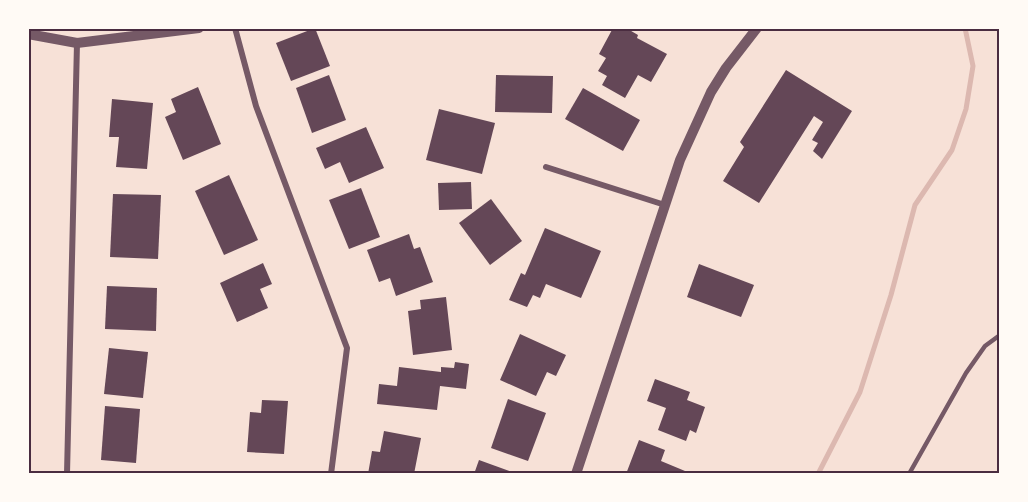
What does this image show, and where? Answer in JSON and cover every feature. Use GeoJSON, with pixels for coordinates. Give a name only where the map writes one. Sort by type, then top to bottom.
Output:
{"type":"FeatureCollection","features":[{"type":"Feature","properties":{"kind":"street"},"geometry":{"type":"LineString","coordinates":[[28,34],[77,43],[199,28]]}},
{"type":"Feature","properties":{"kind":"street"},"geometry":{"type":"LineString","coordinates":[[235,28],[256,106],[347,348],[331,474]]}},
{"type":"Feature","properties":{"kind":"street"},"geometry":{"type":"LineString","coordinates":[[576,474],[680,160],[711,92],[726,68],[758,28]]}},
{"type":"Feature","properties":{"kind":"street"},"geometry":{"type":"LineString","coordinates":[[67,474],[77,43]]}},
{"type":"Feature","properties":{"kind":"street"},"geometry":{"type":"LineString","coordinates":[[546,167],[665,205]]}},
{"type":"Feature","properties":{"kind":"lane"},"geometry":{"type":"LineString","coordinates":[[909,474],[966,373],[986,345],[999,335]]}},
{"type":"Feature","properties":{"kind":"building"},"geometry":{"type":"Polygon","coordinates":[[[315,28],[330,66],[291,81],[276,43],[315,28]]]}},
{"type":"Feature","properties":{"kind":"building"},"geometry":{"type":"Polygon","coordinates":[[[613,28],[626,28],[638,35],[637,38],[667,54],[651,82],[638,75],[625,98],[602,85],[607,76],[598,71],[606,58],[599,54],[613,28]]]}},
{"type":"Feature","properties":{"kind":"building"},"geometry":{"type":"Polygon","coordinates":[[[786,70],[852,111],[822,159],[813,151],[818,143],[812,140],[823,122],[814,116],[759,203],[723,181],[744,147],[740,142],[786,70]]]}},
{"type":"Feature","properties":{"kind":"building"},"geometry":{"type":"Polygon","coordinates":[[[329,75],[346,120],[312,133],[296,88],[329,75]]]}},
{"type":"Feature","properties":{"kind":"building"},"geometry":{"type":"Polygon","coordinates":[[[496,75],[553,76],[552,113],[495,112],[496,75]]]}},
{"type":"Feature","properties":{"kind":"building"},"geometry":{"type":"Polygon","coordinates":[[[198,87],[221,144],[183,160],[165,117],[176,112],[171,99],[198,87]]]}},
{"type":"Feature","properties":{"kind":"building"},"geometry":{"type":"Polygon","coordinates":[[[583,88],[640,120],[623,151],[565,119],[583,88]]]}},
{"type":"Feature","properties":{"kind":"building"},"geometry":{"type":"Polygon","coordinates":[[[112,99],[153,103],[147,169],[116,167],[119,137],[109,137],[112,99]]]}},
{"type":"Feature","properties":{"kind":"building"},"geometry":{"type":"Polygon","coordinates":[[[439,109],[495,123],[482,174],[426,160],[439,109]]]}},
{"type":"Feature","properties":{"kind":"building"},"geometry":{"type":"Polygon","coordinates":[[[366,127],[384,168],[349,183],[340,162],[325,169],[316,148],[366,127]]]}},
{"type":"Feature","properties":{"kind":"building"},"geometry":{"type":"Polygon","coordinates":[[[229,175],[258,240],[224,255],[195,191],[229,175]]]}},
{"type":"Feature","properties":{"kind":"building"},"geometry":{"type":"Polygon","coordinates":[[[471,182],[472,209],[439,210],[438,183],[471,182]]]}},
{"type":"Feature","properties":{"kind":"building"},"geometry":{"type":"Polygon","coordinates":[[[361,188],[380,237],[349,249],[329,200],[361,188]]]}},
{"type":"Feature","properties":{"kind":"building"},"geometry":{"type":"Polygon","coordinates":[[[113,194],[161,195],[158,259],[110,257],[113,194]]]}},
{"type":"Feature","properties":{"kind":"building"},"geometry":{"type":"Polygon","coordinates":[[[491,199],[522,241],[490,265],[459,223],[491,199]]]}},
{"type":"Feature","properties":{"kind":"building"},"geometry":{"type":"Polygon","coordinates":[[[545,228],[601,251],[581,298],[546,284],[540,298],[533,295],[527,307],[509,300],[521,273],[525,275],[545,228]]]}},
{"type":"Feature","properties":{"kind":"building"},"geometry":{"type":"Polygon","coordinates":[[[409,234],[414,249],[420,247],[433,282],[396,296],[390,278],[379,282],[367,250],[409,234]]]}},
{"type":"Feature","properties":{"kind":"building"},"geometry":{"type":"Polygon","coordinates":[[[263,263],[272,284],[260,289],[268,308],[237,322],[220,283],[263,263]]]}},
{"type":"Feature","properties":{"kind":"building"},"geometry":{"type":"Polygon","coordinates":[[[699,264],[754,285],[741,317],[687,297],[699,264]]]}},
{"type":"Feature","properties":{"kind":"building"},"geometry":{"type":"Polygon","coordinates":[[[107,286],[157,288],[156,331],[105,329],[107,286]]]}},
{"type":"Feature","properties":{"kind":"building"},"geometry":{"type":"Polygon","coordinates":[[[446,297],[452,350],[413,355],[408,311],[421,309],[420,300],[446,297]]]}},
{"type":"Feature","properties":{"kind":"building"},"geometry":{"type":"Polygon","coordinates":[[[520,334],[566,355],[556,376],[547,372],[536,396],[500,380],[520,334]]]}},
{"type":"Feature","properties":{"kind":"building"},"geometry":{"type":"Polygon","coordinates":[[[109,348],[148,352],[143,398],[104,394],[109,348]]]}},
{"type":"Feature","properties":{"kind":"building"},"geometry":{"type":"Polygon","coordinates":[[[455,362],[469,364],[466,389],[440,386],[437,410],[377,404],[379,384],[397,386],[399,367],[441,372],[441,367],[454,368],[455,362]]]}},
{"type":"Feature","properties":{"kind":"building"},"geometry":{"type":"Polygon","coordinates":[[[655,379],[690,392],[687,400],[705,407],[696,433],[690,430],[686,441],[658,430],[666,408],[647,401],[655,379]]]}},
{"type":"Feature","properties":{"kind":"building"},"geometry":{"type":"Polygon","coordinates":[[[508,399],[546,413],[528,461],[491,448],[508,399]]]}},
{"type":"Feature","properties":{"kind":"building"},"geometry":{"type":"Polygon","coordinates":[[[262,400],[288,401],[284,454],[247,452],[250,412],[261,413],[262,400]]]}},
{"type":"Feature","properties":{"kind":"building"},"geometry":{"type":"Polygon","coordinates":[[[105,406],[140,409],[136,463],[101,460],[105,406]]]}},
{"type":"Feature","properties":{"kind":"building"},"geometry":{"type":"Polygon","coordinates":[[[384,431],[421,438],[414,474],[368,474],[372,451],[380,452],[384,431]]]}},
{"type":"Feature","properties":{"kind":"building"},"geometry":{"type":"Polygon","coordinates":[[[639,440],[665,450],[661,461],[685,471],[683,474],[626,474],[639,440]]]}},
{"type":"Feature","properties":{"kind":"building"},"geometry":{"type":"Polygon","coordinates":[[[479,460],[515,473],[515,474],[474,474],[479,460]]]}},
{"type":"Feature","properties":{"kind":"waterway"},"geometry":{"type":"LineString","coordinates":[[818,474],[860,392],[891,295],[915,205],[952,150],[966,109],[973,66],[965,28]]}}]}
